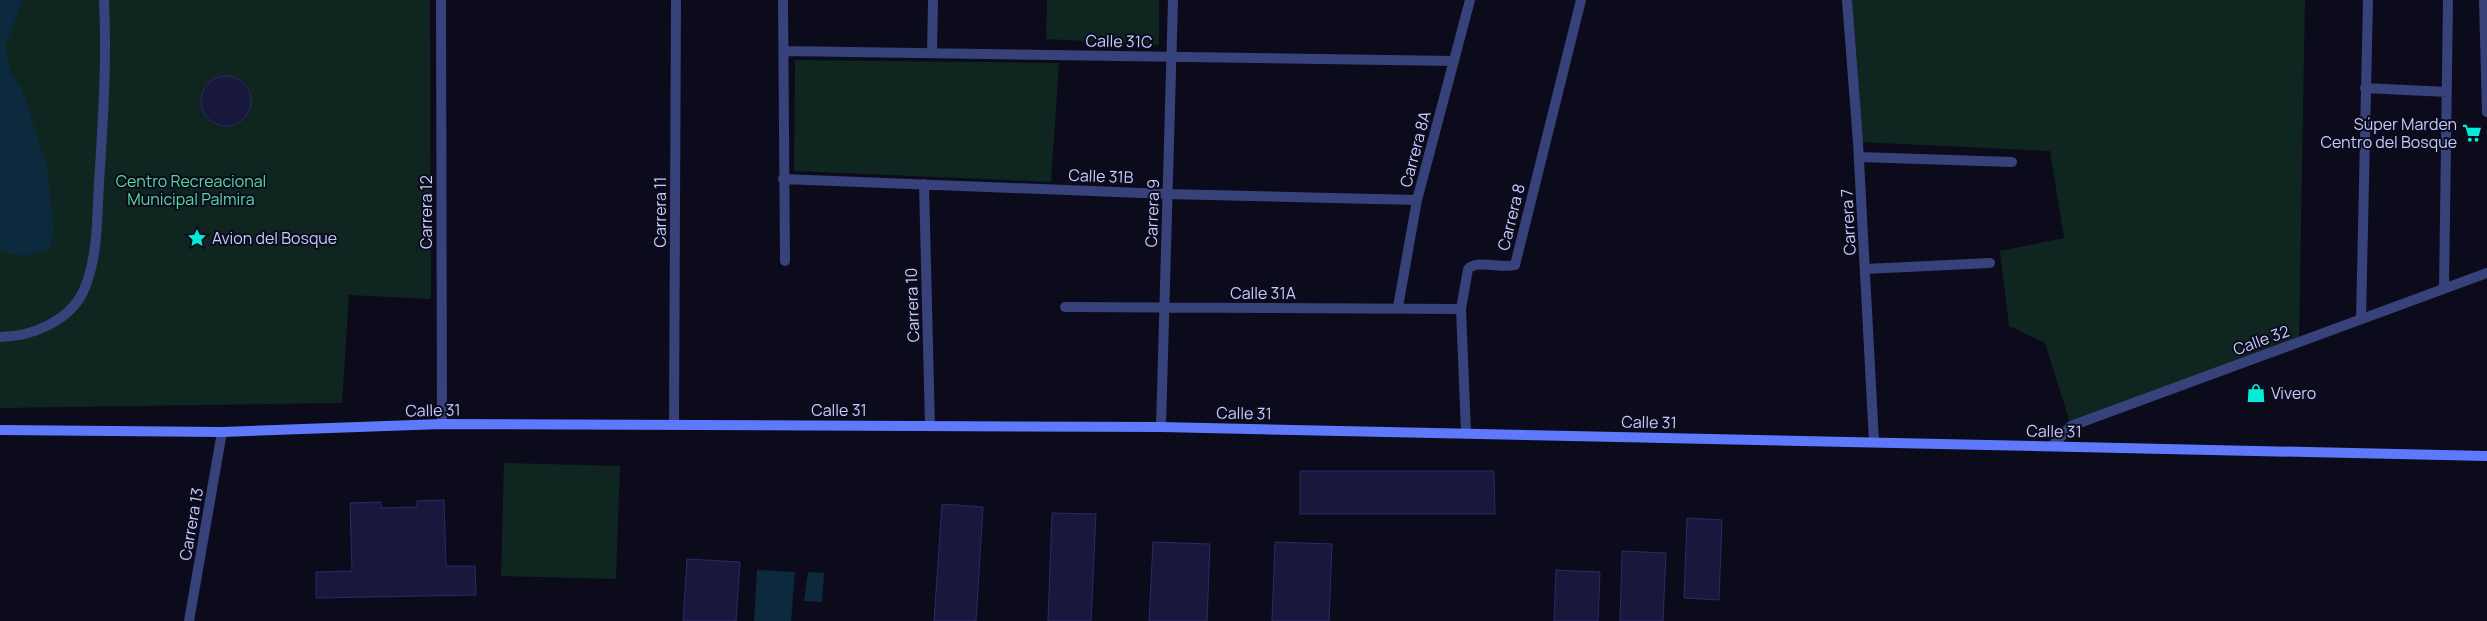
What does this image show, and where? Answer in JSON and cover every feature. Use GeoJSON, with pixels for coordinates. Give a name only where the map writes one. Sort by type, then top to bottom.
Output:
{"type":"FeatureCollection","features":[{"type":"Feature","properties":{"kind":"main road","name":"Calle 31"},"geometry":{"type":"LineString","coordinates":[[0,430],[222,432],[442,424],[1161,427],[1466,432],[2487,456]]}},
{"type":"Feature","properties":{"kind":"street"},"geometry":{"type":"LineString","coordinates":[[0,338],[38,329],[67,315],[82,292],[91,269],[97,224],[105,97],[104,0]]}},
{"type":"Feature","properties":{"kind":"street","name":"Carrera 12"},"geometry":{"type":"LineString","coordinates":[[441,0],[442,424]]}},
{"type":"Feature","properties":{"kind":"street","name":"Carrera 11"},"geometry":{"type":"LineString","coordinates":[[674,424],[676,0]]}},
{"type":"Feature","properties":{"kind":"street"},"geometry":{"type":"LineString","coordinates":[[783,0],[785,260]]}},
{"type":"Feature","properties":{"kind":"street"},"geometry":{"type":"LineString","coordinates":[[932,53],[933,0]]}},
{"type":"Feature","properties":{"kind":"street","name":"Carrera 9"},"geometry":{"type":"LineString","coordinates":[[1161,427],[1173,0]]}},
{"type":"Feature","properties":{"kind":"street","name":"Carrera 8A"},"geometry":{"type":"LineString","coordinates":[[1398,307],[1418,200],[1470,0]]}},
{"type":"Feature","properties":{"kind":"street","name":"Carrera 8"},"geometry":{"type":"LineString","coordinates":[[1466,432],[1461,309],[1470,266],[1515,265],[1581,0]]}},
{"type":"Feature","properties":{"kind":"street","name":"Carrera 7"},"geometry":{"type":"LineString","coordinates":[[1847,0],[1859,157],[1874,442]]}},
{"type":"Feature","properties":{"kind":"street"},"geometry":{"type":"LineString","coordinates":[[2362,319],[2368,0]]}},
{"type":"Feature","properties":{"kind":"street"},"geometry":{"type":"LineString","coordinates":[[2444,289],[2448,0]]}},
{"type":"Feature","properties":{"kind":"street"},"geometry":{"type":"LineString","coordinates":[[2484,0],[2487,112]]}},
{"type":"Feature","properties":{"kind":"street","name":"Calle 31C"},"geometry":{"type":"LineString","coordinates":[[784,51],[1454,61]]}},
{"type":"Feature","properties":{"kind":"street"},"geometry":{"type":"LineString","coordinates":[[2365,88],[2447,92]]}},
{"type":"Feature","properties":{"kind":"street"},"geometry":{"type":"LineString","coordinates":[[1859,157],[2012,162]]}},
{"type":"Feature","properties":{"kind":"street","name":"Calle 31B"},"geometry":{"type":"LineString","coordinates":[[783,178],[1168,194],[1418,200]]}},
{"type":"Feature","properties":{"kind":"street","name":"Carrera 10"},"geometry":{"type":"LineString","coordinates":[[924,184],[930,426]]}},
{"type":"Feature","properties":{"kind":"street"},"geometry":{"type":"LineString","coordinates":[[1865,268],[1990,263]]}},
{"type":"Feature","properties":{"kind":"street","name":"Calle 32"},"geometry":{"type":"LineString","coordinates":[[2053,446],[2071,426],[2487,272]]}},
{"type":"Feature","properties":{"kind":"street","name":"Calle 31A"},"geometry":{"type":"LineString","coordinates":[[1065,307],[1398,307],[1461,309]]}},
{"type":"Feature","properties":{"kind":"street","name":"Carrera 13"},"geometry":{"type":"LineString","coordinates":[[189,621],[222,432]]}},
{"type":"Feature","properties":{"kind":"green space","name":"Centro Recreacional Municipal Palmira"},"geometry":{"type":"Polygon","coordinates":[[[0,0],[430,0],[431,299],[349,295],[342,403],[0,408],[0,0]]]}},
{"type":"Feature","properties":{"kind":"green space"},"geometry":{"type":"Polygon","coordinates":[[[1047,0],[1159,0],[1159,45],[1046,39],[1047,0]]]}},
{"type":"Feature","properties":{"kind":"green space"},"geometry":{"type":"Polygon","coordinates":[[[1847,0],[2305,0],[2299,342],[2071,426],[2045,343],[2009,326],[2000,251],[2064,238],[2050,151],[1858,142],[1847,0]]]}},
{"type":"Feature","properties":{"kind":"green space"},"geometry":{"type":"Polygon","coordinates":[[[795,60],[1059,63],[1051,182],[794,171],[795,60]]]}},
{"type":"Feature","properties":{"kind":"green space"},"geometry":{"type":"Polygon","coordinates":[[[504,463],[620,466],[616,579],[501,576],[504,463]]]}},
{"type":"Feature","properties":{"kind":"water"},"geometry":{"type":"Polygon","coordinates":[[[0,0],[23,0],[5,47],[10,70],[23,92],[47,167],[54,229],[50,248],[25,255],[0,250],[0,0]]]}},
{"type":"Feature","properties":{"kind":"water"},"geometry":{"type":"Polygon","coordinates":[[[757,570],[795,572],[791,621],[754,621],[757,570]]]}},
{"type":"Feature","properties":{"kind":"water"},"geometry":{"type":"Polygon","coordinates":[[[808,572],[824,573],[822,602],[804,601],[808,572]]]}},
{"type":"Feature","properties":{"kind":"building"},"geometry":{"type":"Polygon","coordinates":[[[221,76],[231,76],[244,83],[251,96],[251,106],[244,119],[231,126],[221,126],[212,122],[205,115],[201,106],[201,96],[205,87],[212,80],[221,76]]]}},
{"type":"Feature","properties":{"kind":"building"},"geometry":{"type":"Polygon","coordinates":[[[1300,471],[1494,471],[1495,514],[1300,514],[1300,471]]]}},
{"type":"Feature","properties":{"kind":"building"},"geometry":{"type":"Polygon","coordinates":[[[444,500],[446,566],[475,566],[476,595],[316,598],[316,572],[352,571],[350,503],[381,502],[381,508],[417,507],[417,501],[444,500]]]}},
{"type":"Feature","properties":{"kind":"building"},"geometry":{"type":"Polygon","coordinates":[[[942,504],[983,507],[976,621],[934,621],[942,504]]]}},
{"type":"Feature","properties":{"kind":"building"},"geometry":{"type":"Polygon","coordinates":[[[1052,513],[1096,514],[1091,621],[1048,621],[1052,513]]]}},
{"type":"Feature","properties":{"kind":"building"},"geometry":{"type":"Polygon","coordinates":[[[1687,518],[1722,520],[1719,600],[1684,598],[1687,518]]]}},
{"type":"Feature","properties":{"kind":"building"},"geometry":{"type":"Polygon","coordinates":[[[1153,542],[1210,544],[1207,621],[1149,621],[1153,542]]]}},
{"type":"Feature","properties":{"kind":"building"},"geometry":{"type":"Polygon","coordinates":[[[1275,542],[1332,544],[1329,621],[1272,621],[1275,542]]]}},
{"type":"Feature","properties":{"kind":"building"},"geometry":{"type":"Polygon","coordinates":[[[1622,551],[1666,553],[1663,621],[1620,621],[1622,551]]]}},
{"type":"Feature","properties":{"kind":"building"},"geometry":{"type":"Polygon","coordinates":[[[687,559],[740,562],[736,621],[683,621],[687,559]]]}},
{"type":"Feature","properties":{"kind":"building"},"geometry":{"type":"Polygon","coordinates":[[[1556,570],[1600,572],[1598,621],[1554,621],[1556,570]]]}},
{"type":"Feature","properties":{"kind":"place","name":"Súper Marden Centro del Bosque"},"geometry":{"type":"Point","coordinates":[2472,133]}},
{"type":"Feature","properties":{"kind":"place","name":"Avion del Bosque"},"geometry":{"type":"Point","coordinates":[197,238]}},
{"type":"Feature","properties":{"kind":"place","name":"Vivero"},"geometry":{"type":"Point","coordinates":[2256,393]}}]}
